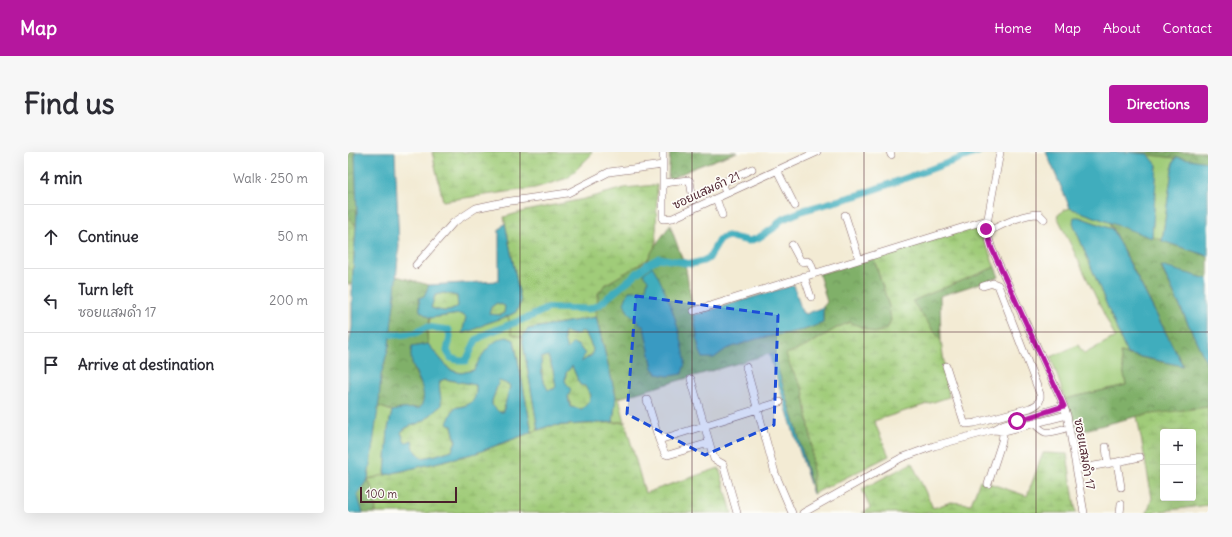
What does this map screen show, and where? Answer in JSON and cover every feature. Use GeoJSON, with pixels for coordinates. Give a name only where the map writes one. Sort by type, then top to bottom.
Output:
{"type":"FeatureCollection","features":[{"type":"Feature","properties":{"kind":"street","name":"ซอยแสมดำ 21"},"geometry":{"type":"LineString","coordinates":[[663,152],[663,218],[673,218],[817,152]]}},
{"type":"Feature","properties":{"kind":"street","name":"ซอยแสมดำ 17"},"geometry":{"type":"LineString","coordinates":[[1000,154],[987,220],[987,232],[992,249],[1067,414],[1084,513]]}},
{"type":"Feature","properties":{"kind":"street"},"geometry":{"type":"LineString","coordinates":[[416,265],[453,223],[476,208],[504,202],[568,193],[609,172],[664,165]]}},
{"type":"Feature","properties":{"kind":"street"},"geometry":{"type":"LineString","coordinates":[[726,193],[723,185],[724,182],[752,169]]}},
{"type":"Feature","properties":{"kind":"street"},"geometry":{"type":"LineString","coordinates":[[777,170],[795,206]]}},
{"type":"Feature","properties":{"kind":"street"},"geometry":{"type":"LineString","coordinates":[[664,183],[690,181],[693,200]]}},
{"type":"Feature","properties":{"kind":"street"},"geometry":{"type":"LineString","coordinates":[[716,198],[722,215]]}},
{"type":"Feature","properties":{"kind":"street"},"geometry":{"type":"LineString","coordinates":[[987,232],[1004,224],[1033,214],[1039,214],[1044,219]]}},
{"type":"Feature","properties":{"kind":"street"},"geometry":{"type":"LineString","coordinates":[[845,215],[859,259]]}},
{"type":"Feature","properties":{"kind":"street"},"geometry":{"type":"LineString","coordinates":[[694,311],[814,272],[987,220]]}},
{"type":"Feature","properties":{"kind":"street"},"geometry":{"type":"LineString","coordinates":[[792,245],[800,260],[803,262],[810,262],[814,272]]}},
{"type":"Feature","properties":{"kind":"street"},"geometry":{"type":"LineString","coordinates":[[804,276],[811,297]]}},
{"type":"Feature","properties":{"kind":"street"},"geometry":{"type":"LineString","coordinates":[[946,366],[964,422],[969,424],[1030,408],[1040,402],[1040,394],[1024,348],[998,284],[992,283],[984,286]]}},
{"type":"Feature","properties":{"kind":"street"},"geometry":{"type":"LineString","coordinates":[[1024,348],[1036,344]]}},
{"type":"Feature","properties":{"kind":"street"},"geometry":{"type":"LineString","coordinates":[[746,367],[775,473],[792,513]]}},
{"type":"Feature","properties":{"kind":"street"},"geometry":{"type":"LineString","coordinates":[[690,380],[714,459],[723,464],[737,513]]}},
{"type":"Feature","properties":{"kind":"street"},"geometry":{"type":"LineString","coordinates":[[647,400],[659,440],[664,451],[668,455],[709,442]]}},
{"type":"Feature","properties":{"kind":"street"},"geometry":{"type":"LineString","coordinates":[[659,440],[780,402]]}},
{"type":"Feature","properties":{"kind":"street"},"geometry":{"type":"LineString","coordinates":[[1004,428],[1064,406]]}},
{"type":"Feature","properties":{"kind":"street"},"geometry":{"type":"LineString","coordinates":[[803,513],[901,458],[934,446],[993,430],[1034,423],[1067,414]]}},
{"type":"Feature","properties":{"kind":"street"},"geometry":{"type":"LineString","coordinates":[[1034,423],[1046,433],[1063,429]]}},
{"type":"Feature","properties":{"kind":"street"},"geometry":{"type":"LineString","coordinates":[[988,484],[1004,428]]}},
{"type":"Feature","properties":{"kind":"street"},"geometry":{"type":"LineString","coordinates":[[1106,448],[1108,464]]}},
{"type":"Feature","properties":{"kind":"street"},"geometry":{"type":"LineString","coordinates":[[1077,469],[1140,457]]}},
{"type":"Feature","properties":{"kind":"street"},"geometry":{"type":"LineString","coordinates":[[1117,462],[1121,487]]}},
{"type":"Feature","properties":{"kind":"street"},"geometry":{"type":"LineString","coordinates":[[1120,513],[1121,504]]}},
{"type":"Feature","properties":{"kind":"highlighted area"},"geometry":{"type":"Polygon","coordinates":[[[636,296],[778,315],[774,425],[705,455],[627,414],[636,296]]]}},
{"type":"Feature","properties":{"kind":"green space"},"geometry":{"type":"Polygon","coordinates":[[[348,152],[355,152],[356,226],[348,217],[348,152]]]}},
{"type":"Feature","properties":{"kind":"green space"},"geometry":{"type":"Polygon","coordinates":[[[432,152],[592,152],[591,155],[568,178],[535,188],[443,201],[432,152]]]}},
{"type":"Feature","properties":{"kind":"green space"},"geometry":{"type":"Polygon","coordinates":[[[670,152],[737,152],[696,167],[668,180],[670,152]]]}},
{"type":"Feature","properties":{"kind":"green space"},"geometry":{"type":"Polygon","coordinates":[[[1126,152],[1208,152],[1208,162],[1126,152]]]}},
{"type":"Feature","properties":{"kind":"green space"},"geometry":{"type":"Polygon","coordinates":[[[1148,154],[1176,157],[1173,163],[1162,241],[1152,238],[1157,165],[1148,154]]]}},
{"type":"Feature","properties":{"kind":"green space"},"geometry":{"type":"Polygon","coordinates":[[[657,185],[656,244],[647,260],[606,284],[598,293],[596,317],[528,329],[522,337],[512,334],[508,316],[516,312],[521,302],[504,217],[525,211],[584,199],[624,188],[657,185]]]}},
{"type":"Feature","properties":{"kind":"green space"},"geometry":{"type":"Polygon","coordinates":[[[1070,208],[1109,222],[1112,229],[1079,217],[1073,223],[1127,354],[1120,353],[1126,385],[1065,399],[1051,357],[1078,345],[1084,354],[1115,337],[1057,216],[1064,210],[1070,208]]]}},
{"type":"Feature","properties":{"kind":"green space"},"geometry":{"type":"Polygon","coordinates":[[[348,217],[356,226],[352,284],[348,284],[348,217]]]}},
{"type":"Feature","properties":{"kind":"green space"},"geometry":{"type":"Polygon","coordinates":[[[1109,222],[1208,256],[1208,279],[1161,267],[1208,366],[1208,407],[1134,417],[1077,432],[1065,399],[1126,385],[1120,353],[1183,366],[1109,222]]]}},
{"type":"Feature","properties":{"kind":"green space"},"geometry":{"type":"Polygon","coordinates":[[[670,225],[686,269],[699,349],[714,358],[726,349],[756,339],[804,330],[823,323],[823,307],[827,302],[819,274],[874,259],[889,306],[891,320],[887,329],[874,333],[850,322],[805,347],[787,354],[791,368],[803,389],[812,444],[813,494],[796,427],[773,354],[619,398],[616,397],[596,315],[598,293],[605,284],[647,260],[670,225]],[[648,280],[646,289],[629,291],[628,312],[644,327],[653,368],[648,280]]]}},
{"type":"Feature","properties":{"kind":"green space"},"geometry":{"type":"Polygon","coordinates":[[[966,228],[975,230],[981,235],[995,267],[912,301],[941,341],[949,397],[874,421],[889,456],[813,494],[812,444],[803,389],[791,368],[786,354],[805,347],[850,322],[874,333],[887,329],[891,320],[889,306],[874,259],[966,228]]]}},
{"type":"Feature","properties":{"kind":"green space"},"geometry":{"type":"Polygon","coordinates":[[[995,267],[999,277],[940,296],[941,341],[912,301],[995,267]]]}},
{"type":"Feature","properties":{"kind":"green space"},"geometry":{"type":"Polygon","coordinates":[[[396,276],[429,285],[424,297],[419,298],[420,311],[430,318],[427,334],[428,344],[412,347],[412,364],[424,392],[423,402],[420,408],[392,411],[378,406],[381,375],[389,346],[396,276]]]}},
{"type":"Feature","properties":{"kind":"green space"},"geometry":{"type":"Polygon","coordinates":[[[444,293],[457,296],[458,306],[455,309],[448,311],[431,308],[435,295],[444,293]]]}},
{"type":"Feature","properties":{"kind":"green space"},"geometry":{"type":"Polygon","coordinates":[[[497,303],[505,306],[504,313],[500,315],[489,314],[491,307],[497,303]]]}},
{"type":"Feature","properties":{"kind":"green space"},"geometry":{"type":"Polygon","coordinates":[[[460,314],[466,317],[463,332],[471,331],[485,324],[508,316],[512,334],[522,337],[538,430],[532,432],[514,340],[482,356],[474,370],[461,373],[450,370],[428,344],[427,334],[430,318],[460,314]]]}},
{"type":"Feature","properties":{"kind":"green space"},"geometry":{"type":"Polygon","coordinates":[[[582,331],[586,334],[593,349],[592,354],[580,363],[585,354],[579,346],[573,343],[567,350],[564,340],[564,332],[582,331]]]}},
{"type":"Feature","properties":{"kind":"green space"},"geometry":{"type":"Polygon","coordinates":[[[548,356],[553,370],[556,386],[554,389],[547,390],[542,378],[541,358],[548,356]]]}},
{"type":"Feature","properties":{"kind":"green space"},"geometry":{"type":"Polygon","coordinates":[[[572,366],[580,385],[585,385],[591,395],[589,402],[582,409],[571,408],[565,381],[566,373],[572,366]]]}},
{"type":"Feature","properties":{"kind":"green space"},"geometry":{"type":"Polygon","coordinates":[[[445,379],[476,385],[474,401],[467,405],[454,408],[452,426],[456,441],[452,450],[422,458],[414,449],[412,440],[405,443],[401,432],[408,427],[423,421],[440,406],[440,381],[445,379]]]}},
{"type":"Feature","properties":{"kind":"green space"},"geometry":{"type":"Polygon","coordinates":[[[499,381],[510,386],[503,412],[499,412],[492,406],[492,401],[499,381]]]}},
{"type":"Feature","properties":{"kind":"green space"},"geometry":{"type":"Polygon","coordinates":[[[616,397],[619,398],[625,422],[613,422],[616,397]]]}},
{"type":"Feature","properties":{"kind":"green space"},"geometry":{"type":"Polygon","coordinates":[[[378,406],[392,411],[388,429],[385,475],[368,479],[378,406]]]}},
{"type":"Feature","properties":{"kind":"green space"},"geometry":{"type":"Polygon","coordinates":[[[1208,407],[1208,505],[1147,513],[1152,498],[1137,416],[1208,407]]]}},
{"type":"Feature","properties":{"kind":"green space"},"geometry":{"type":"Polygon","coordinates":[[[625,422],[645,493],[719,468],[732,513],[376,513],[375,495],[368,479],[476,453],[549,426],[625,422]]]}},
{"type":"Feature","properties":{"kind":"green space"},"geometry":{"type":"Polygon","coordinates":[[[1043,453],[1067,454],[1076,513],[862,513],[870,508],[862,489],[912,463],[933,508],[951,502],[971,504],[980,480],[1027,496],[1043,453]]]}},
{"type":"Feature","properties":{"kind":"green space"},"geometry":{"type":"Polygon","coordinates":[[[368,479],[375,495],[376,513],[363,513],[357,494],[368,479]]]}},
{"type":"Feature","properties":{"kind":"water"},"geometry":{"type":"Polygon","coordinates":[[[355,152],[395,152],[399,246],[389,346],[381,375],[379,402],[368,479],[357,494],[363,513],[348,513],[348,350],[352,327],[352,284],[357,213],[355,152]]]}},
{"type":"Feature","properties":{"kind":"water"},"geometry":{"type":"Polygon","coordinates":[[[1046,152],[1126,152],[1148,154],[1157,165],[1152,238],[1070,208],[1046,152]]]}},
{"type":"Feature","properties":{"kind":"water"},"geometry":{"type":"Polygon","coordinates":[[[1176,157],[1208,162],[1208,256],[1162,241],[1173,163],[1176,157]]]}},
{"type":"Feature","properties":{"kind":"water"},"geometry":{"type":"Polygon","coordinates":[[[1074,217],[1079,217],[1112,229],[1183,366],[1127,354],[1073,223],[1074,217]]]}},
{"type":"Feature","properties":{"kind":"water"},"geometry":{"type":"Polygon","coordinates":[[[505,223],[521,302],[516,312],[471,331],[462,333],[466,317],[460,314],[430,318],[420,311],[419,298],[424,296],[429,285],[499,281],[499,230],[505,223]],[[444,293],[435,295],[431,308],[448,311],[455,309],[458,306],[457,296],[444,293]],[[497,303],[491,307],[489,314],[500,315],[504,313],[505,306],[497,303]]]}},
{"type":"Feature","properties":{"kind":"water"},"geometry":{"type":"Polygon","coordinates":[[[652,266],[667,297],[680,337],[685,361],[682,374],[668,376],[658,374],[653,368],[644,327],[628,312],[624,303],[629,291],[646,289],[648,280],[643,274],[652,266]]]}},
{"type":"Feature","properties":{"kind":"water"},"geometry":{"type":"Polygon","coordinates":[[[1161,266],[1208,279],[1208,366],[1161,266]]]}},
{"type":"Feature","properties":{"kind":"water"},"geometry":{"type":"Polygon","coordinates":[[[794,285],[802,312],[806,314],[823,307],[823,323],[804,330],[756,339],[726,349],[714,358],[703,358],[699,349],[694,315],[794,285]]]}},
{"type":"Feature","properties":{"kind":"water"},"geometry":{"type":"Polygon","coordinates":[[[596,317],[616,397],[613,422],[549,426],[538,430],[522,337],[528,329],[596,317]],[[582,331],[576,335],[564,332],[564,340],[567,349],[573,343],[579,346],[585,354],[581,362],[592,355],[593,349],[586,334],[582,331]],[[548,356],[541,358],[542,378],[548,390],[554,389],[556,386],[553,370],[548,356]],[[572,366],[566,373],[565,381],[571,390],[568,397],[570,407],[582,409],[589,402],[591,395],[585,386],[580,385],[572,366]]]}},
{"type":"Feature","properties":{"kind":"water"},"geometry":{"type":"Polygon","coordinates":[[[507,337],[514,340],[532,432],[476,453],[385,475],[388,429],[392,411],[420,408],[423,400],[421,385],[412,363],[412,347],[428,344],[450,370],[461,373],[474,370],[487,349],[501,338],[507,337]],[[445,379],[440,381],[441,406],[423,421],[407,427],[401,432],[405,443],[412,440],[414,449],[422,458],[452,450],[456,441],[452,426],[447,423],[454,408],[468,404],[474,399],[475,396],[476,385],[445,379]],[[499,381],[492,405],[499,412],[503,412],[510,386],[499,381]]]}},
{"type":"Feature","properties":{"kind":"water"},"geometry":{"type":"Polygon","coordinates":[[[769,354],[773,354],[796,427],[813,494],[769,354]]]}},
{"type":"Feature","properties":{"kind":"waterway"},"geometry":{"type":"LineString","coordinates":[[382,333],[397,335],[415,333],[427,327],[449,330],[450,337],[447,351],[451,358],[466,361],[476,340],[488,333],[532,316],[548,308],[589,309],[599,305],[648,264],[659,258],[691,264],[703,261],[709,258],[719,240],[727,236],[749,241],[758,238],[774,228],[781,220],[804,210],[859,195],[978,152]]}},
{"type":"Feature","properties":{"kind":"route"},"geometry":{"type":"LineString","coordinates":[[986,229],[992,249],[1064,406],[1043,414],[1017,421]]}}]}
